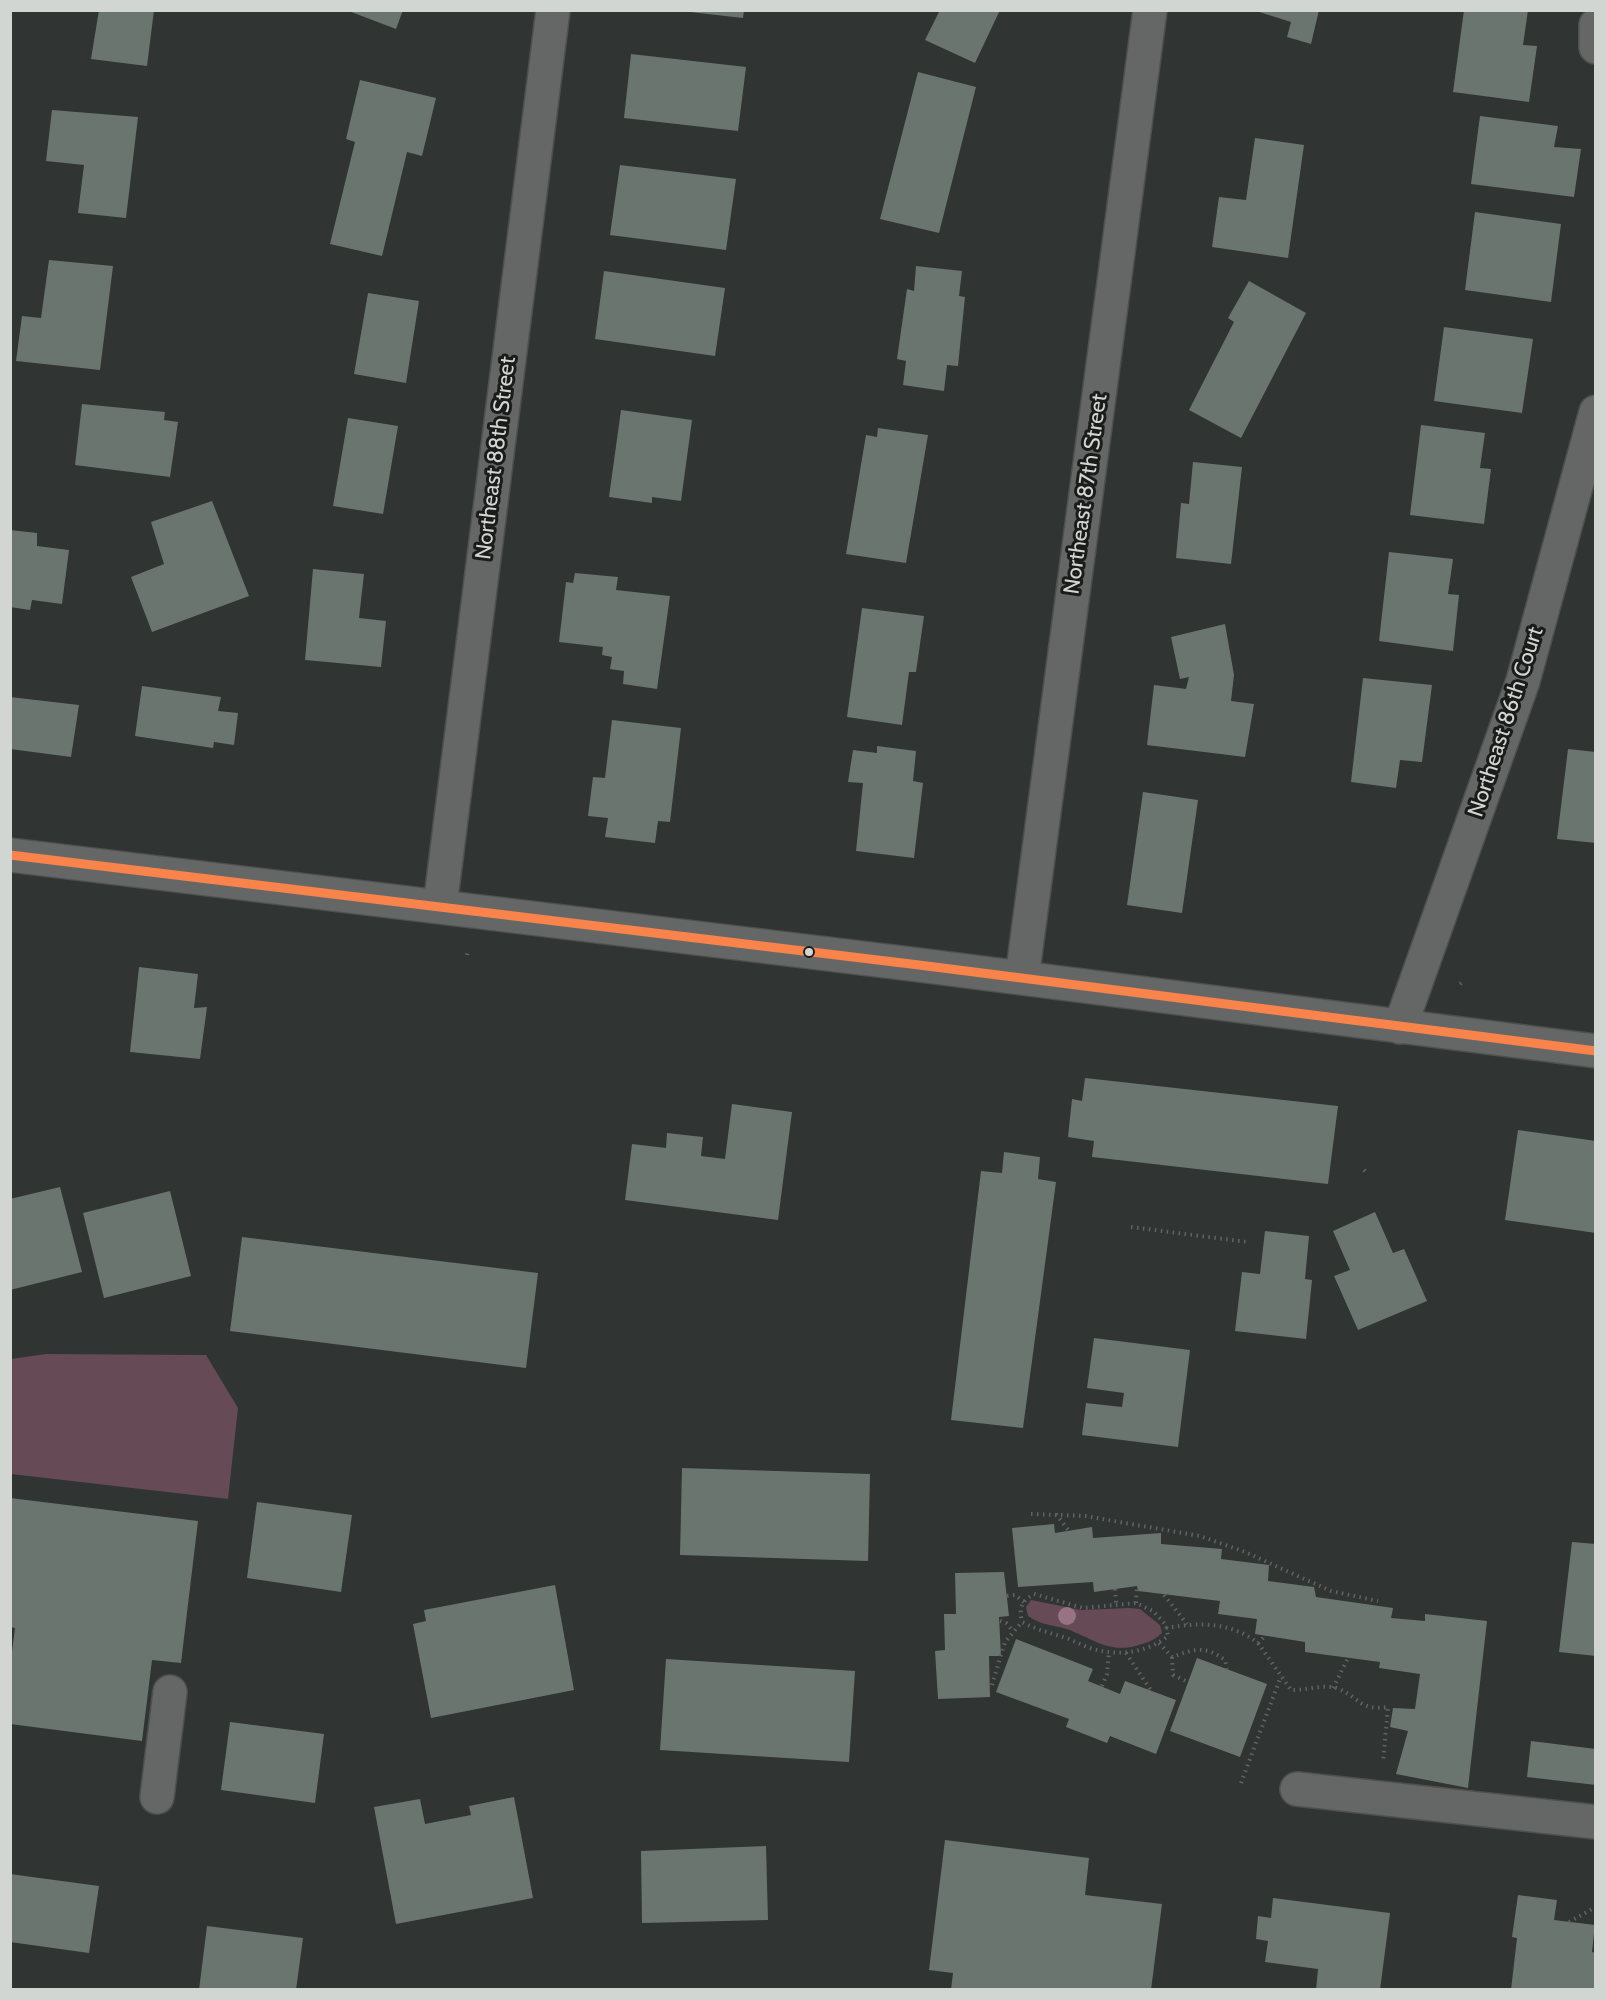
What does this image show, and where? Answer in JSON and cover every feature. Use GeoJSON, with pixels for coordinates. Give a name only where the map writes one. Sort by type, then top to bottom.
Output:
{"type":"FeatureCollection","features":[{"type":"Feature","properties":{"kind":"street","name":"Northeast 88th Street"},"geometry":{"type":"LineString","coordinates":[[440,906],[553,10]]}},
{"type":"Feature","properties":{"kind":"street","name":"Northeast 87th Street"},"geometry":{"type":"LineString","coordinates":[[1022,978],[1150,10]]}},
{"type":"Feature","properties":{"kind":"street"},"geometry":{"type":"LineString","coordinates":[[1596,26],[1594,42],[1596,47]]}},
{"type":"Feature","properties":{"kind":"street","name":"Northeast 86th Court"},"geometry":{"type":"LineString","coordinates":[[1400,1027],[1523,681],[1596,412]]}},
{"type":"Feature","properties":{"kind":"street"},"geometry":{"type":"LineString","coordinates":[[10,855],[440,906],[1596,1051]]}},
{"type":"Feature","properties":{"kind":"street"},"geometry":{"type":"LineString","coordinates":[[157,1797],[170,1692]]}},
{"type":"Feature","properties":{"kind":"street"},"geometry":{"type":"LineString","coordinates":[[1297,1789],[1596,1822]]}},
{"type":"Feature","properties":{"kind":"path"},"geometry":{"type":"LineString","coordinates":[[1460,984],[1464,981]]}},
{"type":"Feature","properties":{"kind":"path"},"geometry":{"type":"LineString","coordinates":[[1131,1227],[1247,1242]]}},
{"type":"Feature","properties":{"kind":"path"},"geometry":{"type":"LineString","coordinates":[[1031,1514],[1085,1516],[1200,1536],[1245,1552],[1331,1591],[1378,1601]]}},
{"type":"Feature","properties":{"kind":"path"},"geometry":{"type":"LineString","coordinates":[[1056,1514],[1069,1531]]}},
{"type":"Feature","properties":{"kind":"path"},"geometry":{"type":"LineString","coordinates":[[1136,1603],[1137,1587]]}},
{"type":"Feature","properties":{"kind":"path"},"geometry":{"type":"LineString","coordinates":[[1115,1589],[1116,1603]]}},
{"type":"Feature","properties":{"kind":"path"},"geometry":{"type":"LineString","coordinates":[[1034,1594],[1083,1608],[1116,1603],[1136,1603],[1153,1611],[1166,1625],[1168,1636],[1159,1643],[1126,1653],[1108,1652],[1037,1630],[1022,1622],[1021,1614],[1025,1599],[1034,1594]]}},
{"type":"Feature","properties":{"kind":"path"},"geometry":{"type":"LineString","coordinates":[[1007,1596],[1015,1595],[1024,1602]]}},
{"type":"Feature","properties":{"kind":"path"},"geometry":{"type":"LineString","coordinates":[[1164,1595],[1187,1624]]}},
{"type":"Feature","properties":{"kind":"path"},"geometry":{"type":"LineString","coordinates":[[1000,1621],[1006,1623],[1013,1631]]}},
{"type":"Feature","properties":{"kind":"path"},"geometry":{"type":"LineString","coordinates":[[992,1685],[1005,1642],[1022,1622]]}},
{"type":"Feature","properties":{"kind":"path"},"geometry":{"type":"LineString","coordinates":[[1166,1628],[1187,1624],[1228,1627],[1246,1633],[1258,1643],[1291,1690],[1333,1688],[1372,1708],[1388,1707],[1382,1771]]}},
{"type":"Feature","properties":{"kind":"path"},"geometry":{"type":"LineString","coordinates":[[1258,1643],[1265,1636]]}},
{"type":"Feature","properties":{"kind":"path"},"geometry":{"type":"LineString","coordinates":[[1159,1643],[1172,1657],[1173,1676],[1188,1682]]}},
{"type":"Feature","properties":{"kind":"path"},"geometry":{"type":"LineString","coordinates":[[1172,1657],[1194,1650],[1213,1651],[1225,1660],[1227,1669]]}},
{"type":"Feature","properties":{"kind":"path"},"geometry":{"type":"LineString","coordinates":[[1102,1686],[1107,1674],[1108,1652]]}},
{"type":"Feature","properties":{"kind":"path"},"geometry":{"type":"LineString","coordinates":[[1126,1653],[1152,1692]]}},
{"type":"Feature","properties":{"kind":"path"},"geometry":{"type":"LineString","coordinates":[[1333,1688],[1348,1658]]}},
{"type":"Feature","properties":{"kind":"path"},"geometry":{"type":"LineString","coordinates":[[1241,1783],[1281,1676]]}},
{"type":"Feature","properties":{"kind":"path"},"geometry":{"type":"LineString","coordinates":[[1569,1922],[1596,1907]]}},
{"type":"Feature","properties":{"kind":"shaded area"},"geometry":{"type":"Polygon","coordinates":[[[46,1354],[206,1355],[238,1408],[228,1499],[11,1474],[11,1359],[46,1354]]]}},
{"type":"Feature","properties":{"kind":"shaded area"},"geometry":{"type":"Polygon","coordinates":[[[1031,1600],[1081,1610],[1140,1609],[1160,1625],[1162,1633],[1150,1641],[1130,1647],[1110,1647],[1033,1619],[1028,1616],[1026,1607],[1031,1600]]]}},
{"type":"Feature","properties":{"kind":"building"},"geometry":{"type":"Polygon","coordinates":[[[99,10],[154,10],[147,66],[91,59],[99,10]]]}},
{"type":"Feature","properties":{"kind":"building"},"geometry":{"type":"Polygon","coordinates":[[[346,10],[403,10],[396,29],[346,10]]]}},
{"type":"Feature","properties":{"kind":"building"},"geometry":{"type":"Polygon","coordinates":[[[690,10],[744,10],[743,18],[690,12],[690,10]]]}},
{"type":"Feature","properties":{"kind":"building"},"geometry":{"type":"Polygon","coordinates":[[[940,10],[1000,10],[975,63],[925,40],[940,10]]]}},
{"type":"Feature","properties":{"kind":"building"},"geometry":{"type":"Polygon","coordinates":[[[1253,10],[1319,10],[1311,44],[1287,37],[1291,22],[1253,10]]]}},
{"type":"Feature","properties":{"kind":"building"},"geometry":{"type":"Polygon","coordinates":[[[1464,10],[1528,10],[1523,45],[1537,46],[1529,102],[1453,92],[1464,10]]]}},
{"type":"Feature","properties":{"kind":"building"},"geometry":{"type":"Polygon","coordinates":[[[631,54],[746,67],[738,131],[624,118],[631,54]]]}},
{"type":"Feature","properties":{"kind":"building"},"geometry":{"type":"Polygon","coordinates":[[[918,72],[976,87],[939,233],[880,219],[918,72]]]}},
{"type":"Feature","properties":{"kind":"building"},"geometry":{"type":"Polygon","coordinates":[[[360,80],[436,98],[422,156],[407,152],[382,256],[330,244],[355,142],[346,139],[360,80]]]}},
{"type":"Feature","properties":{"kind":"building"},"geometry":{"type":"Polygon","coordinates":[[[52,110],[138,117],[126,218],[78,213],[84,165],[46,161],[52,110]]]}},
{"type":"Feature","properties":{"kind":"building"},"geometry":{"type":"Polygon","coordinates":[[[1480,116],[1558,126],[1554,147],[1581,149],[1574,197],[1471,184],[1480,116]]]}},
{"type":"Feature","properties":{"kind":"building"},"geometry":{"type":"Polygon","coordinates":[[[1255,138],[1304,145],[1288,258],[1212,247],[1219,197],[1246,200],[1255,138]]]}},
{"type":"Feature","properties":{"kind":"building"},"geometry":{"type":"Polygon","coordinates":[[[620,165],[736,179],[726,250],[610,235],[620,165]]]}},
{"type":"Feature","properties":{"kind":"building"},"geometry":{"type":"Polygon","coordinates":[[[1475,212],[1561,224],[1551,302],[1465,290],[1475,212]]]}},
{"type":"Feature","properties":{"kind":"building"},"geometry":{"type":"Polygon","coordinates":[[[49,260],[113,266],[100,370],[16,361],[22,316],[41,318],[49,260]]]}},
{"type":"Feature","properties":{"kind":"building"},"geometry":{"type":"Polygon","coordinates":[[[916,266],[962,271],[959,296],[965,297],[958,366],[947,365],[944,391],[903,385],[906,361],[897,359],[907,289],[914,291],[916,266]]]}},
{"type":"Feature","properties":{"kind":"building"},"geometry":{"type":"Polygon","coordinates":[[[604,271],[725,288],[715,356],[595,339],[604,271]]]}},
{"type":"Feature","properties":{"kind":"building"},"geometry":{"type":"Polygon","coordinates":[[[1249,281],[1306,313],[1241,438],[1189,410],[1234,322],[1228,318],[1249,281]]]}},
{"type":"Feature","properties":{"kind":"building"},"geometry":{"type":"Polygon","coordinates":[[[368,293],[419,301],[406,383],[354,374],[368,293]]]}},
{"type":"Feature","properties":{"kind":"building"},"geometry":{"type":"Polygon","coordinates":[[[1444,327],[1533,339],[1522,413],[1434,401],[1444,327]]]}},
{"type":"Feature","properties":{"kind":"building"},"geometry":{"type":"Polygon","coordinates":[[[82,404],[165,412],[164,420],[178,422],[170,477],[75,465],[82,404]]]}},
{"type":"Feature","properties":{"kind":"building"},"geometry":{"type":"Polygon","coordinates":[[[621,410],[692,420],[681,501],[652,497],[652,503],[609,497],[621,410]]]}},
{"type":"Feature","properties":{"kind":"building"},"geometry":{"type":"Polygon","coordinates":[[[348,418],[398,426],[383,514],[333,506],[348,418]]]}},
{"type":"Feature","properties":{"kind":"building"},"geometry":{"type":"Polygon","coordinates":[[[1421,425],[1485,433],[1480,468],[1491,469],[1484,524],[1410,515],[1421,425]]]}},
{"type":"Feature","properties":{"kind":"building"},"geometry":{"type":"Polygon","coordinates":[[[878,428],[928,435],[906,563],[846,554],[866,435],[877,437],[878,428]]]}},
{"type":"Feature","properties":{"kind":"building"},"geometry":{"type":"Polygon","coordinates":[[[1193,462],[1242,467],[1231,564],[1176,558],[1181,503],[1189,504],[1193,462]]]}},
{"type":"Feature","properties":{"kind":"building"},"geometry":{"type":"Polygon","coordinates":[[[212,501],[249,596],[152,632],[131,577],[164,564],[151,522],[212,501]]]}},
{"type":"Feature","properties":{"kind":"building"},"geometry":{"type":"Polygon","coordinates":[[[10,530],[37,533],[37,546],[69,550],[62,604],[32,600],[30,610],[10,607],[10,530]]]}},
{"type":"Feature","properties":{"kind":"building"},"geometry":{"type":"Polygon","coordinates":[[[1389,552],[1453,559],[1448,594],[1459,595],[1453,651],[1379,641],[1389,552]]]}},
{"type":"Feature","properties":{"kind":"building"},"geometry":{"type":"Polygon","coordinates":[[[313,569],[364,574],[359,618],[386,621],[381,667],[305,660],[313,569]]]}},
{"type":"Feature","properties":{"kind":"building"},"geometry":{"type":"Polygon","coordinates":[[[575,573],[618,577],[616,590],[670,596],[657,689],[623,684],[624,671],[610,669],[612,657],[602,655],[603,647],[559,642],[566,582],[573,583],[575,573]]]}},
{"type":"Feature","properties":{"kind":"building"},"geometry":{"type":"Polygon","coordinates":[[[862,608],[924,616],[916,672],[909,672],[902,725],[847,717],[862,608]]]}},
{"type":"Feature","properties":{"kind":"building"},"geometry":{"type":"Polygon","coordinates":[[[1225,624],[1234,675],[1231,701],[1254,704],[1245,757],[1147,745],[1154,685],[1186,689],[1189,677],[1180,679],[1171,637],[1225,624]]]}},
{"type":"Feature","properties":{"kind":"building"},"geometry":{"type":"Polygon","coordinates":[[[1363,678],[1432,685],[1422,762],[1400,760],[1396,788],[1351,782],[1363,678]]]}},
{"type":"Feature","properties":{"kind":"building"},"geometry":{"type":"Polygon","coordinates":[[[142,686],[221,697],[218,711],[238,713],[234,745],[214,742],[213,748],[135,736],[142,686]]]}},
{"type":"Feature","properties":{"kind":"building"},"geometry":{"type":"Polygon","coordinates":[[[10,697],[79,705],[71,757],[10,749],[10,697]]]}},
{"type":"Feature","properties":{"kind":"building"},"geometry":{"type":"Polygon","coordinates":[[[612,720],[681,728],[670,822],[658,821],[655,843],[605,837],[608,818],[588,816],[593,777],[605,778],[612,720]]]}},
{"type":"Feature","properties":{"kind":"building"},"geometry":{"type":"Polygon","coordinates":[[[877,746],[916,751],[913,781],[923,783],[914,858],[856,851],[863,783],[848,782],[853,750],[877,753],[877,746]]]}},
{"type":"Feature","properties":{"kind":"building"},"geometry":{"type":"Polygon","coordinates":[[[1568,749],[1596,752],[1596,843],[1557,839],[1568,749]]]}},
{"type":"Feature","properties":{"kind":"building"},"geometry":{"type":"Polygon","coordinates":[[[1143,792],[1198,800],[1182,913],[1127,905],[1143,792]]]}},
{"type":"Feature","properties":{"kind":"building"},"geometry":{"type":"Polygon","coordinates":[[[139,967],[198,974],[194,1008],[207,1007],[200,1059],[130,1052],[139,967]]]}},
{"type":"Feature","properties":{"kind":"building"},"geometry":{"type":"Polygon","coordinates":[[[1085,1078],[1338,1106],[1328,1184],[1092,1157],[1094,1141],[1068,1137],[1072,1099],[1082,1101],[1085,1078]]]}},
{"type":"Feature","properties":{"kind":"building"},"geometry":{"type":"Polygon","coordinates":[[[732,1104],[792,1112],[778,1220],[625,1200],[632,1144],[666,1148],[667,1133],[703,1137],[701,1156],[725,1159],[732,1104]]]}},
{"type":"Feature","properties":{"kind":"building"},"geometry":{"type":"Polygon","coordinates":[[[1518,1130],[1596,1141],[1596,1233],[1505,1220],[1518,1130]]]}},
{"type":"Feature","properties":{"kind":"building"},"geometry":{"type":"Polygon","coordinates":[[[1004,1152],[1040,1157],[1038,1179],[1056,1182],[1023,1428],[951,1420],[981,1171],[1002,1173],[1004,1152]]]}},
{"type":"Feature","properties":{"kind":"building"},"geometry":{"type":"Polygon","coordinates":[[[60,1187],[82,1272],[10,1290],[10,1199],[60,1187]]]}},
{"type":"Feature","properties":{"kind":"building"},"geometry":{"type":"Polygon","coordinates":[[[170,1191],[191,1276],[104,1298],[83,1213],[170,1191]]]}},
{"type":"Feature","properties":{"kind":"building"},"geometry":{"type":"Polygon","coordinates":[[[1375,1212],[1393,1253],[1404,1249],[1427,1301],[1358,1330],[1334,1276],[1350,1270],[1333,1231],[1375,1212]]]}},
{"type":"Feature","properties":{"kind":"building"},"geometry":{"type":"Polygon","coordinates":[[[1265,1231],[1309,1236],[1305,1279],[1312,1280],[1306,1339],[1235,1331],[1242,1272],[1260,1274],[1265,1231]]]}},
{"type":"Feature","properties":{"kind":"building"},"geometry":{"type":"Polygon","coordinates":[[[242,1237],[538,1273],[526,1368],[230,1331],[242,1237]]]}},
{"type":"Feature","properties":{"kind":"building"},"geometry":{"type":"Polygon","coordinates":[[[1094,1338],[1190,1350],[1178,1447],[1082,1435],[1086,1403],[1122,1407],[1124,1393],[1087,1388],[1094,1338]]]}},
{"type":"Feature","properties":{"kind":"building"},"geometry":{"type":"Polygon","coordinates":[[[682,1468],[870,1474],[868,1561],[680,1555],[682,1468]]]}},
{"type":"Feature","properties":{"kind":"building"},"geometry":{"type":"Polygon","coordinates":[[[10,1498],[198,1521],[181,1663],[152,1660],[142,1741],[10,1724],[10,1667],[15,1628],[10,1627],[10,1498]]]}},
{"type":"Feature","properties":{"kind":"building"},"geometry":{"type":"Polygon","coordinates":[[[257,1502],[352,1515],[341,1592],[247,1578],[257,1502]]]}},
{"type":"Feature","properties":{"kind":"building"},"geometry":{"type":"Polygon","coordinates":[[[1054,1524],[1055,1533],[1092,1527],[1093,1538],[1161,1533],[1161,1544],[1222,1549],[1221,1559],[1269,1565],[1268,1581],[1314,1587],[1316,1597],[1393,1608],[1391,1618],[1425,1621],[1425,1614],[1487,1621],[1468,1788],[1396,1774],[1408,1731],[1390,1727],[1393,1708],[1415,1709],[1420,1674],[1379,1668],[1380,1662],[1305,1652],[1305,1642],[1255,1634],[1257,1619],[1218,1614],[1220,1601],[1138,1591],[1137,1586],[1094,1592],[1093,1582],[1018,1587],[1012,1528],[1054,1524]]]}},
{"type":"Feature","properties":{"kind":"building"},"geometry":{"type":"Polygon","coordinates":[[[1572,1542],[1596,1544],[1596,1656],[1559,1652],[1572,1542]]]}},
{"type":"Feature","properties":{"kind":"building"},"geometry":{"type":"Polygon","coordinates":[[[1004,1572],[1009,1616],[999,1617],[1001,1656],[989,1656],[990,1697],[938,1699],[935,1651],[945,1650],[944,1614],[956,1614],[955,1573],[1004,1572]]]}},
{"type":"Feature","properties":{"kind":"building"},"geometry":{"type":"Polygon","coordinates":[[[555,1585],[574,1690],[431,1718],[413,1624],[426,1621],[424,1610],[555,1585]]]}},
{"type":"Feature","properties":{"kind":"building"},"geometry":{"type":"Polygon","coordinates":[[[1016,1639],[1093,1669],[1088,1681],[1120,1694],[1125,1681],[1176,1700],[1156,1754],[1110,1736],[1107,1743],[1066,1727],[1069,1719],[996,1692],[1016,1639]]]}},
{"type":"Feature","properties":{"kind":"building"},"geometry":{"type":"Polygon","coordinates":[[[1197,1658],[1267,1684],[1240,1757],[1170,1731],[1197,1658]]]}},
{"type":"Feature","properties":{"kind":"building"},"geometry":{"type":"Polygon","coordinates":[[[666,1659],[855,1671],[849,1762],[660,1750],[666,1659]]]}},
{"type":"Feature","properties":{"kind":"building"},"geometry":{"type":"Polygon","coordinates":[[[230,1722],[324,1734],[315,1803],[221,1790],[230,1722]]]}},
{"type":"Feature","properties":{"kind":"building"},"geometry":{"type":"Polygon","coordinates":[[[1531,1741],[1596,1749],[1596,1785],[1527,1777],[1531,1741]]]}},
{"type":"Feature","properties":{"kind":"building"},"geometry":{"type":"Polygon","coordinates":[[[514,1797],[533,1898],[396,1924],[374,1807],[420,1799],[425,1824],[471,1815],[469,1806],[514,1797]]]}},
{"type":"Feature","properties":{"kind":"building"},"geometry":{"type":"Polygon","coordinates":[[[945,1840],[1089,1858],[1085,1895],[1162,1904],[1151,1990],[951,1990],[953,1973],[929,1970],[945,1840]]]}},
{"type":"Feature","properties":{"kind":"building"},"geometry":{"type":"Polygon","coordinates":[[[766,1846],[768,1920],[642,1923],[641,1851],[766,1846]]]}},
{"type":"Feature","properties":{"kind":"building"},"geometry":{"type":"Polygon","coordinates":[[[10,1874],[99,1886],[89,1953],[10,1942],[10,1874]]]}},
{"type":"Feature","properties":{"kind":"building"},"geometry":{"type":"Polygon","coordinates":[[[1518,1895],[1557,1900],[1554,1920],[1595,1925],[1592,1952],[1596,1953],[1596,1990],[1511,1990],[1517,1938],[1512,1937],[1518,1895]]]}},
{"type":"Feature","properties":{"kind":"building"},"geometry":{"type":"Polygon","coordinates":[[[1273,1898],[1390,1913],[1380,1990],[1316,1990],[1318,1969],[1265,1962],[1268,1941],[1256,1939],[1258,1916],[1271,1918],[1273,1898]]]}},
{"type":"Feature","properties":{"kind":"building"},"geometry":{"type":"Polygon","coordinates":[[[207,1926],[303,1938],[296,1990],[199,1990],[207,1926]]]}},
{"type":"Feature","properties":{"kind":"transit line"},"geometry":{"type":"LineString","coordinates":[[10,855],[919,965],[1596,1051]]}}]}
